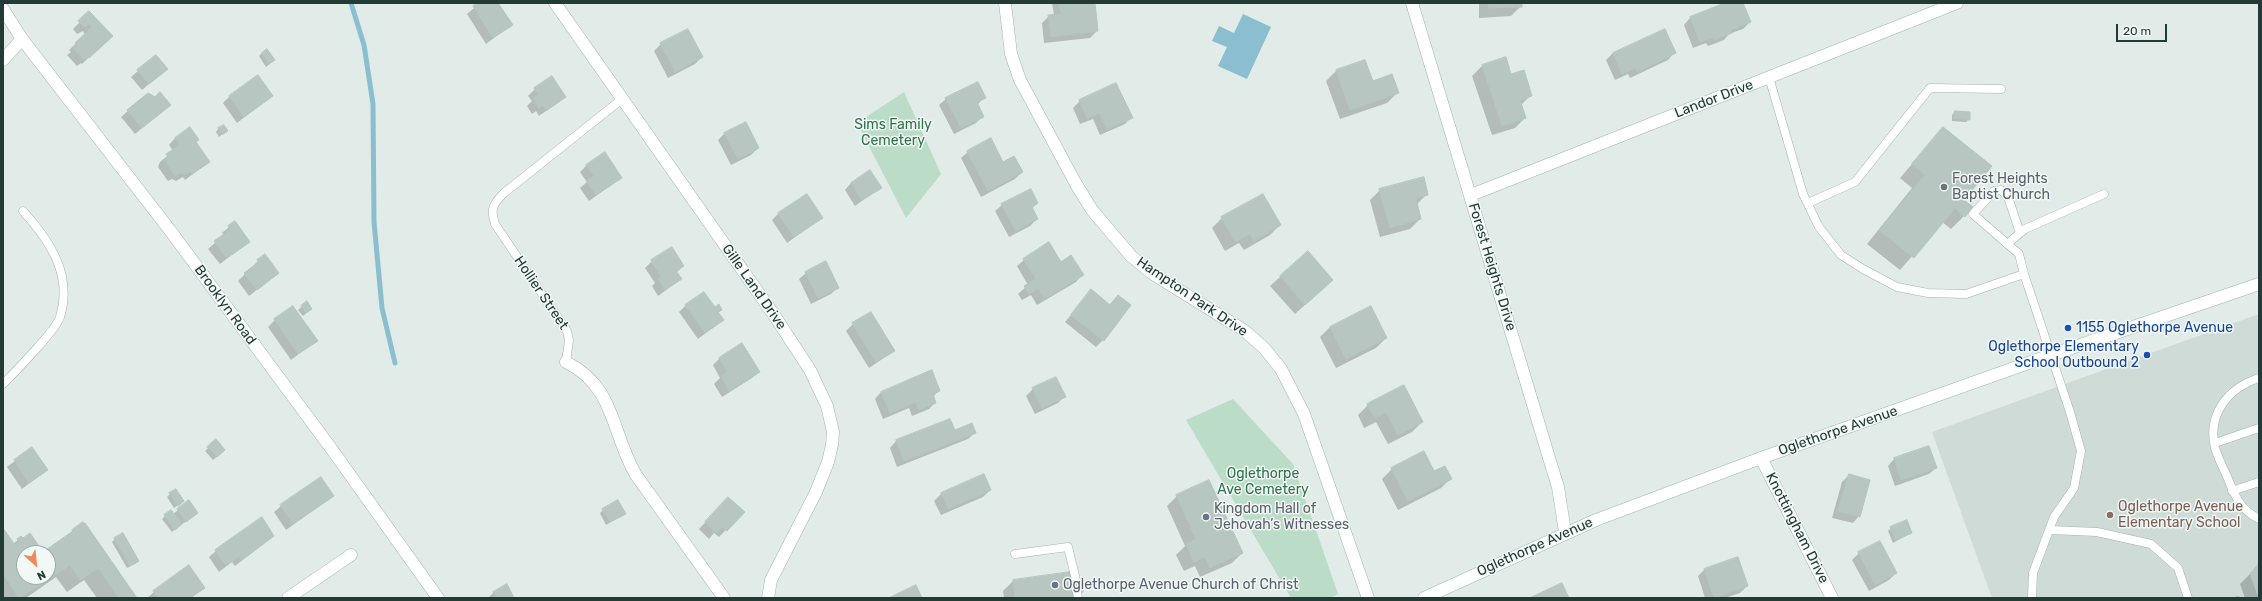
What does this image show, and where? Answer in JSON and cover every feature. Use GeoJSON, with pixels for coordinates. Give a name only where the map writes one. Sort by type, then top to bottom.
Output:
{"type":"FeatureCollection","features":[{"type":"Feature","properties":{"kind":"street","name":"Gille Land Drive"},"geometry":{"type":"LineString","coordinates":[[556,3],[778,321],[810,370],[831,418],[832,445],[828,462],[814,498],[770,580],[768,598]]}},
{"type":"Feature","properties":{"kind":"street","name":"Hampton Park Drive"},"geometry":{"type":"LineString","coordinates":[[1005,3],[1011,54],[1020,80],[1076,184],[1092,210],[1131,256],[1153,274],[1245,331],[1265,349],[1285,376],[1304,414],[1368,598]]}},
{"type":"Feature","properties":{"kind":"street","name":"Forest Heights Drive"},"geometry":{"type":"LineString","coordinates":[[1412,3],[1556,480],[1566,532]]}},
{"type":"Feature","properties":{"kind":"street","name":"Landor Drive"},"geometry":{"type":"LineString","coordinates":[[1471,195],[1957,3]]}},
{"type":"Feature","properties":{"kind":"street","name":"Brooklyn Road"},"geometry":{"type":"LineString","coordinates":[[3,8],[22,39],[176,239],[328,445],[438,598]]}},
{"type":"Feature","properties":{"kind":"street"},"geometry":{"type":"LineString","coordinates":[[3,60],[22,39]]}},
{"type":"Feature","properties":{"kind":"street","name":"Oglethorpe Avenue"},"geometry":{"type":"LineString","coordinates":[[1424,598],[1566,532],[1761,458],[2051,355],[2259,284]]}},
{"type":"Feature","properties":{"kind":"street","name":"Hollier Street"},"geometry":{"type":"LineString","coordinates":[[566,362],[580,369],[592,381],[614,418],[623,450],[636,475],[724,598]]}},
{"type":"Feature","properties":{"kind":"street","name":"Knottingham Drive"},"geometry":{"type":"LineString","coordinates":[[1761,458],[1832,598]]}},
{"type":"Feature","properties":{"kind":"street"},"geometry":{"type":"LineString","coordinates":[[288,598],[351,555]]}},
{"type":"Feature","properties":{"kind":"lane"},"geometry":{"type":"LineString","coordinates":[[1769,77],[1808,203],[1819,227],[1841,255],[1863,269],[1897,287],[1928,293],[1966,294],[2024,274]]}},
{"type":"Feature","properties":{"kind":"lane"},"geometry":{"type":"LineString","coordinates":[[1808,203],[1855,182],[1930,88],[2001,89]]}},
{"type":"Feature","properties":{"kind":"lane","name":"Hollier Street"},"geometry":{"type":"LineString","coordinates":[[566,362],[569,335],[495,224],[491,213],[493,204],[622,99]]}},
{"type":"Feature","properties":{"kind":"lane"},"geometry":{"type":"LineString","coordinates":[[2020,233],[2008,197],[2001,190],[1994,191],[1972,214],[2020,254],[2024,274],[2081,451],[2074,488],[2054,517],[2033,573],[2032,598]]}},
{"type":"Feature","properties":{"kind":"lane"},"geometry":{"type":"LineString","coordinates":[[2007,244],[2025,229],[2104,194]]}},
{"type":"Feature","properties":{"kind":"lane"},"geometry":{"type":"LineString","coordinates":[[3,384],[60,318],[64,284],[56,254],[44,234],[23,211]]}},
{"type":"Feature","properties":{"kind":"lane"},"geometry":{"type":"LineString","coordinates":[[2259,378],[2234,390],[2218,410],[2213,429],[2215,443],[2236,500],[2247,513],[2259,519]]}},
{"type":"Feature","properties":{"kind":"lane"},"geometry":{"type":"LineString","coordinates":[[2215,443],[2259,428]]}},
{"type":"Feature","properties":{"kind":"lane"},"geometry":{"type":"LineString","coordinates":[[2232,491],[2259,482]]}},
{"type":"Feature","properties":{"kind":"lane"},"geometry":{"type":"LineString","coordinates":[[2050,530],[2097,532],[2151,544],[2178,568],[2188,598]]}},
{"type":"Feature","properties":{"kind":"lane"},"geometry":{"type":"LineString","coordinates":[[1015,554],[1068,548],[1076,580]]}},
{"type":"Feature","properties":{"kind":"shaded area","name":"Oglethorpe Avenue Elementary School"},"geometry":{"type":"Polygon","coordinates":[[[2259,314],[2259,598],[1992,598],[1932,432],[2259,314]]]}},
{"type":"Feature","properties":{"kind":"green space","name":"Sims Family Cemetery"},"geometry":{"type":"Polygon","coordinates":[[[904,92],[941,174],[906,218],[857,123],[904,92]]]}},
{"type":"Feature","properties":{"kind":"green space","name":"Oglethorpe Ave Cemetery"},"geometry":{"type":"Polygon","coordinates":[[[1233,399],[1293,464],[1338,594],[1330,598],[1291,598],[1186,420],[1233,399]]]}},
{"type":"Feature","properties":{"kind":"water"},"geometry":{"type":"Polygon","coordinates":[[[1243,14],[1271,27],[1247,79],[1218,66],[1227,47],[1212,41],[1219,26],[1234,33],[1243,14]]]}},
{"type":"Feature","properties":{"kind":"building"},"geometry":{"type":"Polygon","coordinates":[[[478,3],[498,3],[513,25],[493,38],[473,6],[478,3]]]}},
{"type":"Feature","properties":{"kind":"building"},"geometry":{"type":"Polygon","coordinates":[[[1059,3],[1095,3],[1098,31],[1051,37],[1048,15],[1061,14],[1059,3]]]}},
{"type":"Feature","properties":{"kind":"building"},"geometry":{"type":"Polygon","coordinates":[[[1489,3],[1522,3],[1522,7],[1489,8],[1489,3]]]}},
{"type":"Feature","properties":{"kind":"building"},"geometry":{"type":"Polygon","coordinates":[[[1725,3],[1743,3],[1751,22],[1731,30],[1732,33],[1714,40],[1713,37],[1700,42],[1690,17],[1725,3]]]}},
{"type":"Feature","properties":{"kind":"building"},"geometry":{"type":"Polygon","coordinates":[[[89,11],[113,36],[89,58],[88,57],[84,60],[73,48],[77,45],[75,43],[92,27],[89,24],[85,28],[78,21],[89,11]]]}},
{"type":"Feature","properties":{"kind":"building"},"geometry":{"type":"Polygon","coordinates":[[[688,29],[703,57],[675,72],[660,43],[688,29]]]}},
{"type":"Feature","properties":{"kind":"building"},"geometry":{"type":"Polygon","coordinates":[[[1665,29],[1676,53],[1637,72],[1635,68],[1622,74],[1613,53],[1665,29]]]}},
{"type":"Feature","properties":{"kind":"building"},"geometry":{"type":"Polygon","coordinates":[[[267,49],[275,60],[269,64],[262,53],[267,49]]]}},
{"type":"Feature","properties":{"kind":"building"},"geometry":{"type":"Polygon","coordinates":[[[156,55],[168,69],[149,84],[137,70],[156,55]]]}},
{"type":"Feature","properties":{"kind":"building"},"geometry":{"type":"Polygon","coordinates":[[[1506,57],[1511,74],[1524,70],[1532,96],[1520,100],[1526,118],[1502,126],[1482,65],[1506,57]]]}},
{"type":"Feature","properties":{"kind":"building"},"geometry":{"type":"Polygon","coordinates":[[[1365,60],[1373,81],[1392,74],[1399,93],[1350,110],[1336,70],[1365,60]]]}},
{"type":"Feature","properties":{"kind":"building"},"geometry":{"type":"Polygon","coordinates":[[[258,75],[273,96],[244,117],[229,96],[258,75]]]}},
{"type":"Feature","properties":{"kind":"building"},"geometry":{"type":"Polygon","coordinates":[[[552,76],[566,97],[546,111],[543,105],[539,108],[533,98],[538,94],[534,88],[552,76]]]}},
{"type":"Feature","properties":{"kind":"building"},"geometry":{"type":"Polygon","coordinates":[[[978,82],[986,98],[977,102],[984,117],[961,128],[945,98],[978,82]]]}},
{"type":"Feature","properties":{"kind":"building"},"geometry":{"type":"Polygon","coordinates":[[[1116,83],[1133,118],[1107,129],[1099,113],[1087,118],[1079,100],[1116,83]]]}},
{"type":"Feature","properties":{"kind":"building"},"geometry":{"type":"Polygon","coordinates":[[[160,92],[171,105],[142,128],[127,110],[148,93],[155,97],[160,92]]]}},
{"type":"Feature","properties":{"kind":"building"},"geometry":{"type":"Polygon","coordinates":[[[1955,111],[1970,112],[1970,120],[1954,118],[1955,111]]]}},
{"type":"Feature","properties":{"kind":"building"},"geometry":{"type":"Polygon","coordinates":[[[746,122],[759,148],[738,159],[724,133],[746,122]]]}},
{"type":"Feature","properties":{"kind":"building"},"geometry":{"type":"Polygon","coordinates":[[[224,125],[228,131],[222,135],[218,128],[224,125]]]}},
{"type":"Feature","properties":{"kind":"building"},"geometry":{"type":"Polygon","coordinates":[[[190,127],[199,140],[196,142],[210,162],[192,174],[190,171],[184,175],[181,172],[175,176],[164,159],[168,157],[166,154],[180,145],[175,138],[190,127]]]}},
{"type":"Feature","properties":{"kind":"building","name":"Forest Heights Baptist Church"},"geometry":{"type":"Polygon","coordinates":[[[1943,127],[1992,166],[1964,200],[1973,207],[1965,217],[1955,208],[1914,258],[1879,230],[1925,175],[1912,164],[1943,127]]]}},
{"type":"Feature","properties":{"kind":"building"},"geometry":{"type":"Polygon","coordinates":[[[991,138],[1003,162],[1014,156],[1023,172],[988,191],[967,151],[991,138]]]}},
{"type":"Feature","properties":{"kind":"building"},"geometry":{"type":"Polygon","coordinates":[[[605,152],[622,178],[596,195],[586,181],[594,176],[586,165],[605,152]]]}},
{"type":"Feature","properties":{"kind":"building"},"geometry":{"type":"Polygon","coordinates":[[[870,170],[882,188],[862,200],[851,183],[870,170]]]}},
{"type":"Feature","properties":{"kind":"building"},"geometry":{"type":"Polygon","coordinates":[[[1424,177],[1428,195],[1416,198],[1421,219],[1390,228],[1379,189],[1424,177]]]}},
{"type":"Feature","properties":{"kind":"building"},"geometry":{"type":"Polygon","coordinates":[[[1031,189],[1038,203],[1032,207],[1038,219],[1016,231],[1001,204],[1031,189]]]}},
{"type":"Feature","properties":{"kind":"building"},"geometry":{"type":"Polygon","coordinates":[[[807,194],[823,218],[794,237],[778,213],[807,194]]]}},
{"type":"Feature","properties":{"kind":"building"},"geometry":{"type":"Polygon","coordinates":[[[1263,194],[1281,225],[1254,241],[1250,234],[1235,242],[1221,217],[1263,194]]]}},
{"type":"Feature","properties":{"kind":"building"},"geometry":{"type":"Polygon","coordinates":[[[235,221],[250,242],[227,258],[214,241],[231,229],[228,226],[235,221]]]}},
{"type":"Feature","properties":{"kind":"building"},"geometry":{"type":"Polygon","coordinates":[[[1049,242],[1061,262],[1071,255],[1084,275],[1044,299],[1038,289],[1029,294],[1024,286],[1036,279],[1023,259],[1049,242]]]}},
{"type":"Feature","properties":{"kind":"building"},"geometry":{"type":"Polygon","coordinates":[[[672,247],[684,266],[676,271],[682,279],[665,290],[658,279],[661,277],[651,260],[672,247]]]}},
{"type":"Feature","properties":{"kind":"building"},"geometry":{"type":"Polygon","coordinates":[[[1308,251],[1333,280],[1305,305],[1280,276],[1308,251]]]}},
{"type":"Feature","properties":{"kind":"building"},"geometry":{"type":"Polygon","coordinates":[[[265,254],[279,273],[257,290],[244,273],[259,262],[257,260],[265,254]]]}},
{"type":"Feature","properties":{"kind":"building"},"geometry":{"type":"Polygon","coordinates":[[[826,261],[839,288],[818,298],[805,272],[826,261]]]}},
{"type":"Feature","properties":{"kind":"building"},"geometry":{"type":"Polygon","coordinates":[[[1091,289],[1110,305],[1118,295],[1131,305],[1104,341],[1071,315],[1091,289]]]}},
{"type":"Feature","properties":{"kind":"building"},"geometry":{"type":"Polygon","coordinates":[[[704,292],[715,307],[719,304],[722,310],[718,312],[724,320],[705,333],[685,305],[704,292]]]}},
{"type":"Feature","properties":{"kind":"building"},"geometry":{"type":"Polygon","coordinates":[[[307,301],[312,309],[306,313],[301,306],[307,301]]]}},
{"type":"Feature","properties":{"kind":"building"},"geometry":{"type":"Polygon","coordinates":[[[293,306],[318,341],[298,354],[274,319],[293,306]]]}},
{"type":"Feature","properties":{"kind":"building"},"geometry":{"type":"Polygon","coordinates":[[[1371,306],[1387,338],[1346,359],[1330,327],[1371,306]]]}},
{"type":"Feature","properties":{"kind":"building"},"geometry":{"type":"Polygon","coordinates":[[[871,312],[895,351],[876,362],[852,323],[871,312]]]}},
{"type":"Feature","properties":{"kind":"building"},"geometry":{"type":"Polygon","coordinates":[[[742,343],[760,372],[729,391],[721,376],[727,372],[719,358],[742,343]]]}},
{"type":"Feature","properties":{"kind":"building"},"geometry":{"type":"Polygon","coordinates":[[[932,370],[940,391],[933,394],[936,403],[919,410],[916,402],[890,413],[881,392],[932,370]]]}},
{"type":"Feature","properties":{"kind":"building"},"geometry":{"type":"Polygon","coordinates":[[[1056,377],[1066,397],[1042,408],[1032,388],[1056,377]]]}},
{"type":"Feature","properties":{"kind":"building"},"geometry":{"type":"Polygon","coordinates":[[[1404,385],[1423,422],[1398,435],[1386,412],[1375,418],[1367,404],[1404,385]]]}},
{"type":"Feature","properties":{"kind":"building"},"geometry":{"type":"Polygon","coordinates":[[[950,419],[955,430],[972,423],[976,433],[904,461],[896,440],[950,419]]]}},
{"type":"Feature","properties":{"kind":"building"},"geometry":{"type":"Polygon","coordinates":[[[216,439],[225,450],[217,457],[207,447],[216,439]]]}},
{"type":"Feature","properties":{"kind":"building"},"geometry":{"type":"Polygon","coordinates":[[[1929,446],[1937,468],[1901,480],[1894,458],[1929,446]]]}},
{"type":"Feature","properties":{"kind":"building"},"geometry":{"type":"Polygon","coordinates":[[[32,447],[48,470],[29,483],[14,460],[32,447]]]}},
{"type":"Feature","properties":{"kind":"building"},"geometry":{"type":"Polygon","coordinates":[[[1424,451],[1434,471],[1445,466],[1452,479],[1408,501],[1391,468],[1424,451]]]}},
{"type":"Feature","properties":{"kind":"building"},"geometry":{"type":"Polygon","coordinates":[[[984,474],[991,490],[948,509],[941,493],[984,474]]]}},
{"type":"Feature","properties":{"kind":"building"},"geometry":{"type":"Polygon","coordinates":[[[1849,474],[1870,480],[1860,517],[1838,511],[1849,474]]]}},
{"type":"Feature","properties":{"kind":"building"},"geometry":{"type":"Polygon","coordinates":[[[321,477],[334,496],[293,524],[280,505],[321,477]]]}},
{"type":"Feature","properties":{"kind":"building","name":"Kingdom Hall of Jehovah’s Witnesses"},"geometry":{"type":"Polygon","coordinates":[[[1209,480],[1243,553],[1210,568],[1205,557],[1194,562],[1186,544],[1196,539],[1176,495],[1209,480]]]}},
{"type":"Feature","properties":{"kind":"building"},"geometry":{"type":"Polygon","coordinates":[[[176,489],[184,501],[178,506],[169,493],[176,489]]]}},
{"type":"Feature","properties":{"kind":"building"},"geometry":{"type":"Polygon","coordinates":[[[728,497],[745,512],[727,531],[722,527],[716,533],[705,522],[728,497]]]}},
{"type":"Feature","properties":{"kind":"building"},"geometry":{"type":"Polygon","coordinates":[[[189,500],[198,513],[186,522],[177,509],[189,500]]]}},
{"type":"Feature","properties":{"kind":"building"},"geometry":{"type":"Polygon","coordinates":[[[618,500],[626,514],[610,522],[602,509],[618,500]]]}},
{"type":"Feature","properties":{"kind":"building"},"geometry":{"type":"Polygon","coordinates":[[[171,510],[182,524],[175,530],[164,515],[171,510]]]}},
{"type":"Feature","properties":{"kind":"building"},"geometry":{"type":"Polygon","coordinates":[[[262,517],[274,536],[242,560],[239,556],[226,566],[215,550],[262,517]]]}},
{"type":"Feature","properties":{"kind":"building"},"geometry":{"type":"Polygon","coordinates":[[[1907,520],[1912,533],[1896,540],[1890,527],[1907,520]]]}},
{"type":"Feature","properties":{"kind":"building"},"geometry":{"type":"Polygon","coordinates":[[[83,522],[84,524],[85,523],[137,598],[119,598],[98,568],[80,580],[70,565],[56,574],[56,545],[53,545],[73,531],[72,530],[83,522]]]}},
{"type":"Feature","properties":{"kind":"building"},"geometry":{"type":"Polygon","coordinates":[[[3,528],[15,545],[19,542],[17,539],[21,536],[23,538],[30,533],[38,545],[16,545],[16,585],[39,585],[19,598],[3,574],[3,528]]]}},
{"type":"Feature","properties":{"kind":"building"},"geometry":{"type":"Polygon","coordinates":[[[123,533],[139,561],[130,566],[114,538],[123,533]]]}},
{"type":"Feature","properties":{"kind":"building"},"geometry":{"type":"Polygon","coordinates":[[[1880,541],[1897,573],[1875,585],[1858,552],[1880,541]]]}},
{"type":"Feature","properties":{"kind":"building"},"geometry":{"type":"Polygon","coordinates":[[[1738,557],[1748,586],[1714,598],[1704,569],[1738,557]]]}},
{"type":"Feature","properties":{"kind":"building"},"geometry":{"type":"Polygon","coordinates":[[[2259,564],[2259,598],[2250,574],[2259,564]]]}},
{"type":"Feature","properties":{"kind":"building"},"geometry":{"type":"Polygon","coordinates":[[[189,565],[205,588],[190,598],[158,598],[153,591],[189,565]]]}},
{"type":"Feature","properties":{"kind":"building"},"geometry":{"type":"Polygon","coordinates":[[[1070,572],[1071,581],[1082,579],[1083,592],[1074,593],[1075,598],[1015,598],[1013,580],[1070,572]]]}},
{"type":"Feature","properties":{"kind":"building"},"geometry":{"type":"Polygon","coordinates":[[[1562,583],[1569,598],[1530,598],[1562,583]]]}},
{"type":"Feature","properties":{"kind":"building"},"geometry":{"type":"Polygon","coordinates":[[[507,584],[514,598],[497,598],[493,592],[507,584]]]}},
{"type":"Feature","properties":{"kind":"building"},"geometry":{"type":"Polygon","coordinates":[[[916,585],[922,598],[889,598],[916,585]]]}},
{"type":"Feature","properties":{"kind":"waterway"},"geometry":{"type":"LineString","coordinates":[[351,3],[364,45],[373,104],[374,222],[382,308],[395,363]]}},
{"type":"Feature","properties":{"kind":"place","name":"Forest Heights Baptist Church"},"geometry":{"type":"Point","coordinates":[1944,187]}},
{"type":"Feature","properties":{"kind":"place","name":"1155 Oglethorpe Avenue"},"geometry":{"type":"Point","coordinates":[2068,328]}},
{"type":"Feature","properties":{"kind":"place","name":"Oglethorpe Elementary School Outbound 2"},"geometry":{"type":"Point","coordinates":[2147,355]}},
{"type":"Feature","properties":{"kind":"place","name":"Oglethorpe Avenue Elementary School"},"geometry":{"type":"Point","coordinates":[2110,515]}},
{"type":"Feature","properties":{"kind":"place","name":"Kingdom Hall of Jehovah’s Witnesses"},"geometry":{"type":"Point","coordinates":[1206,517]}},
{"type":"Feature","properties":{"kind":"place","name":"Oglethorpe Avenue Church of Christ"},"geometry":{"type":"Point","coordinates":[1055,585]}}]}
